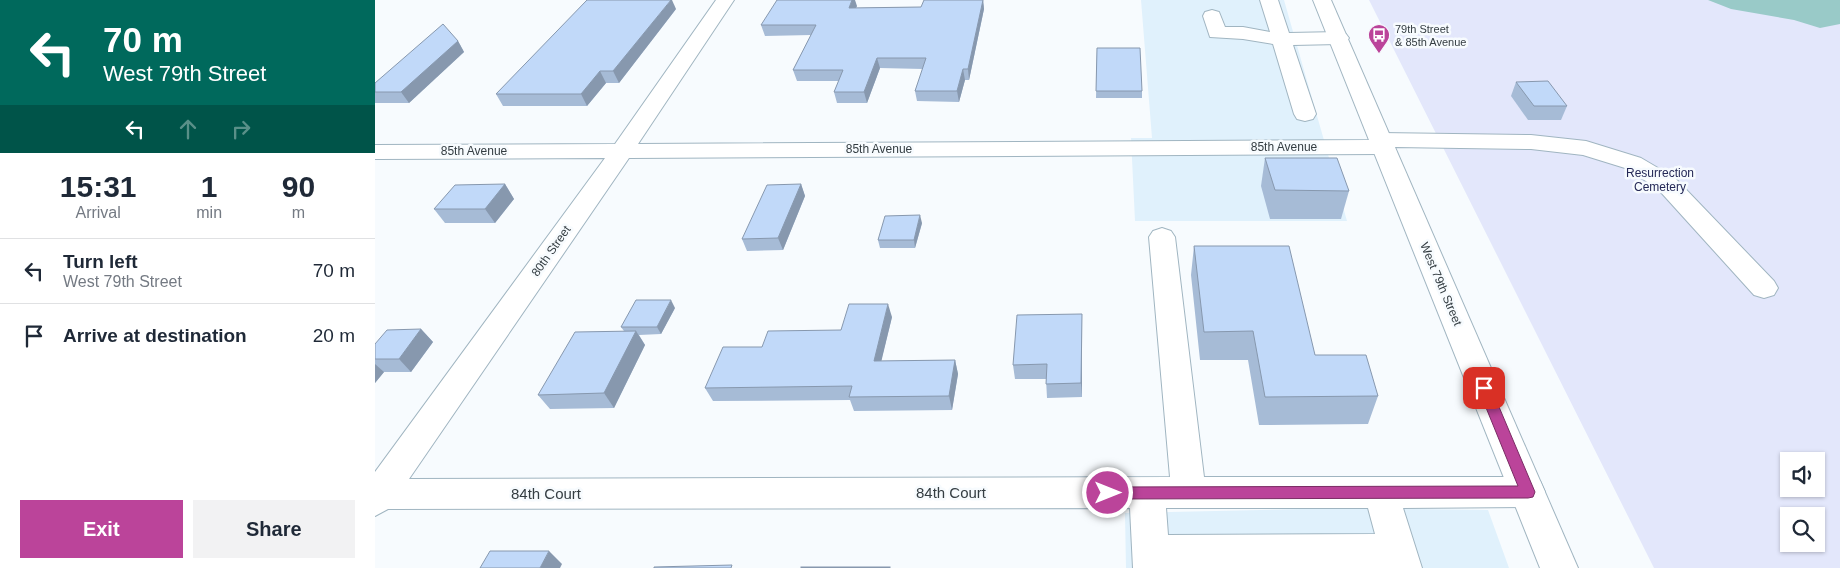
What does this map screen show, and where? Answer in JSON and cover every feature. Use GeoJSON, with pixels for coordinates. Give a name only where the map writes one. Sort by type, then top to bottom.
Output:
{"type":"FeatureCollection","features":[{"type":"Feature","properties":{"kind":"street","name":"80th Street"},"geometry":{"type":"LineString","coordinates":[[377,496],[622,151],[725,0]]}},
{"type":"Feature","properties":{"kind":"street"},"geometry":{"type":"LineString","coordinates":[[1269,0],[1305,114]]}},
{"type":"Feature","properties":{"kind":"street","name":"West 79th Street"},"geometry":{"type":"LineString","coordinates":[[1323,0],[1559,568]]}},
{"type":"Feature","properties":{"kind":"street"},"geometry":{"type":"LineString","coordinates":[[1212,16],[1217,33],[1243,33],[1282,38],[1339,38]]}},
{"type":"Feature","properties":{"kind":"street","name":"85th Avenue"},"geometry":{"type":"LineString","coordinates":[[375,152],[1531,142],[1586,148],[1633,163],[1666,183],[1764,288]]}},
{"type":"Feature","properties":{"kind":"street"},"geometry":{"type":"LineString","coordinates":[[1162,237],[1189,494]]}},
{"type":"Feature","properties":{"kind":"street"},"geometry":{"type":"LineString","coordinates":[[1147,493],[1151,560],[1400,560],[1381,492]]}},
{"type":"Feature","properties":{"kind":"street","name":"84th Court"},"geometry":{"type":"LineString","coordinates":[[377,496],[1528,492]]}},
{"type":"Feature","properties":{"kind":"shaded area"},"geometry":{"type":"Polygon","coordinates":[[[1141,0],[1284,0],[1347,221],[1135,221],[1131,138],[1152,138],[1141,0]]]}},
{"type":"Feature","properties":{"kind":"shaded area"},"geometry":{"type":"Polygon","coordinates":[[[1708,0],[1840,0],[1840,24],[1820,28],[1794,20],[1731,9],[1708,0]]]}},
{"type":"Feature","properties":{"kind":"shaded area"},"geometry":{"type":"Polygon","coordinates":[[[1344,508],[1488,510],[1509,568],[1126,568],[1125,513],[1344,508]]]}},
{"type":"Feature","properties":{"kind":"green space","name":"Resurrection Cemetery"},"geometry":{"type":"Polygon","coordinates":[[[1369,0],[1840,0],[1840,568],[1654,568],[1369,0]]]}},
{"type":"Feature","properties":{"kind":"building"},"geometry":{"type":"Polygon","coordinates":[[[587,0],[671,0],[613,71],[600,71],[581,94],[496,94],[587,0]]]}},
{"type":"Feature","properties":{"kind":"building"},"geometry":{"type":"Polygon","coordinates":[[[777,0],[852,0],[849,8],[921,7],[924,0],[983,0],[968,69],[963,69],[957,91],[915,91],[926,58],[877,58],[864,92],[834,92],[843,70],[793,70],[816,25],[761,25],[777,0]]]}},
{"type":"Feature","properties":{"kind":"building"},"geometry":{"type":"Polygon","coordinates":[[[443,24],[458,41],[401,92],[375,92],[375,83],[443,24]]]}},
{"type":"Feature","properties":{"kind":"building"},"geometry":{"type":"Polygon","coordinates":[[[1097,48],[1140,48],[1142,91],[1096,91],[1097,48]]]}},
{"type":"Feature","properties":{"kind":"building"},"geometry":{"type":"Polygon","coordinates":[[[1548,81],[1567,106],[1534,106],[1516,82],[1548,81]]]}},
{"type":"Feature","properties":{"kind":"building"},"geometry":{"type":"Polygon","coordinates":[[[1265,158],[1337,158],[1349,191],[1275,190],[1265,158]]]}},
{"type":"Feature","properties":{"kind":"building"},"geometry":{"type":"Polygon","coordinates":[[[505,184],[485,209],[434,209],[455,185],[505,184]]]}},
{"type":"Feature","properties":{"kind":"building"},"geometry":{"type":"Polygon","coordinates":[[[801,184],[778,238],[742,239],[767,185],[801,184]]]}},
{"type":"Feature","properties":{"kind":"building"},"geometry":{"type":"Polygon","coordinates":[[[920,215],[914,240],[878,240],[885,216],[920,215]]]}},
{"type":"Feature","properties":{"kind":"building"},"geometry":{"type":"Polygon","coordinates":[[[1194,246],[1289,246],[1315,355],[1366,355],[1378,396],[1265,397],[1253,331],[1204,332],[1194,246]]]}},
{"type":"Feature","properties":{"kind":"building"},"geometry":{"type":"Polygon","coordinates":[[[636,300],[671,300],[657,327],[621,327],[636,300]]]}},
{"type":"Feature","properties":{"kind":"building"},"geometry":{"type":"Polygon","coordinates":[[[849,304],[888,304],[874,361],[955,360],[949,396],[849,397],[852,386],[705,388],[723,347],[762,347],[768,331],[841,330],[849,304]]]}},
{"type":"Feature","properties":{"kind":"building"},"geometry":{"type":"Polygon","coordinates":[[[1082,314],[1081,383],[1046,384],[1047,364],[1013,365],[1017,315],[1082,314]]]}},
{"type":"Feature","properties":{"kind":"building"},"geometry":{"type":"Polygon","coordinates":[[[421,329],[399,359],[375,359],[375,344],[387,330],[421,329]]]}},
{"type":"Feature","properties":{"kind":"building"},"geometry":{"type":"Polygon","coordinates":[[[636,331],[604,393],[538,395],[575,332],[636,331]]]}},
{"type":"Feature","properties":{"kind":"building"},"geometry":{"type":"Polygon","coordinates":[[[490,551],[549,551],[540,568],[480,568],[490,551]]]}},
{"type":"Feature","properties":{"kind":"building"},"geometry":{"type":"Polygon","coordinates":[[[732,565],[731,568],[654,568],[654,567],[732,565]]]}},
{"type":"Feature","properties":{"kind":"building"},"geometry":{"type":"Polygon","coordinates":[[[890,567],[890,568],[801,568],[890,567]]]}},
{"type":"Feature","properties":{"kind":"place","name":"79th Street & 85th Avenue"},"geometry":{"type":"Point","coordinates":[1379,54]}},
{"type":"Feature","properties":{"kind":"route"},"geometry":{"type":"LineString","coordinates":[[1108,493],[1528,492],[1484,388]]}}]}
